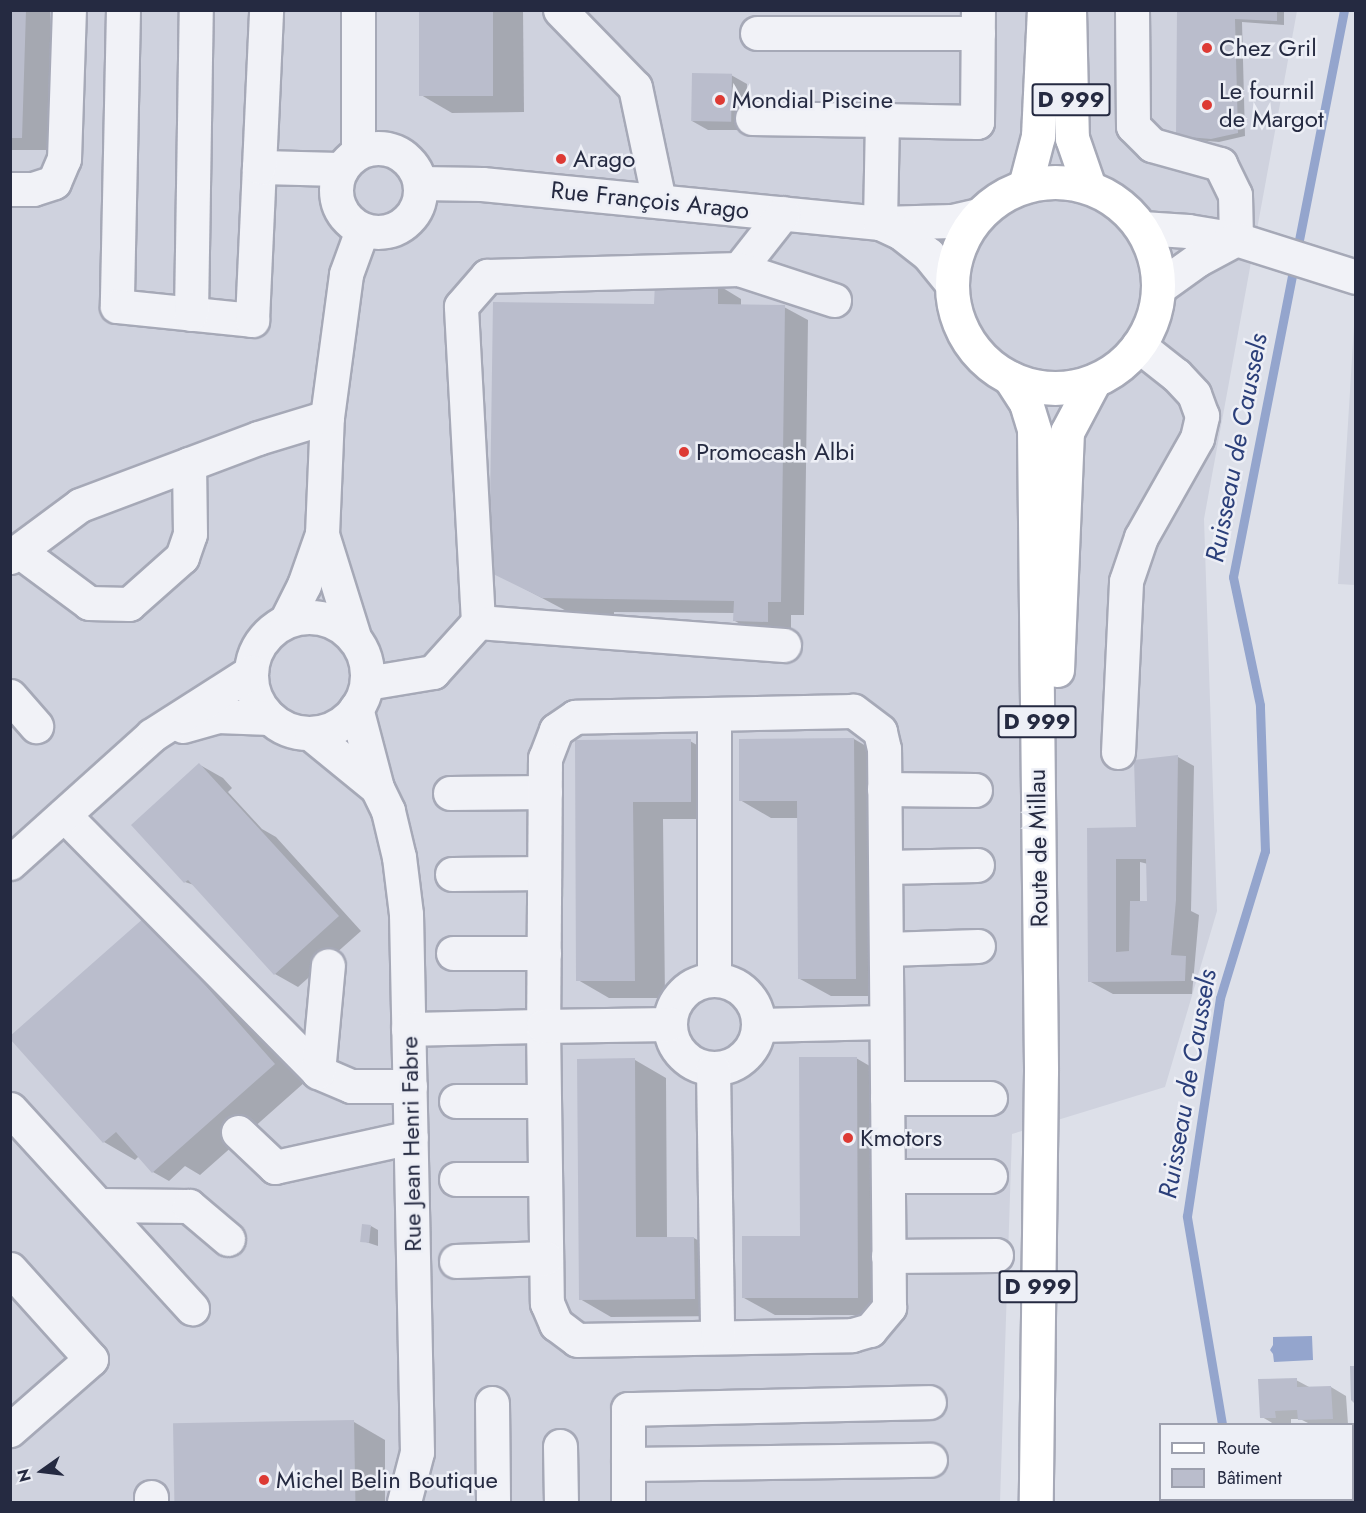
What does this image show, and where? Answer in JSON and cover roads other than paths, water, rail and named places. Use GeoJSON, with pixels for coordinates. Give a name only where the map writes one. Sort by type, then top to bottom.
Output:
{"type":"FeatureCollection","features":[{"type":"Feature","properties":{"kind":"main road","name":"D 999"},"geometry":{"type":"LineString","coordinates":[[1025,186],[1038,136],[1044,10]]}},
{"type":"Feature","properties":{"kind":"main road","name":"D 999"},"geometry":{"type":"LineString","coordinates":[[1069,10],[1072,138],[1089,187]]}},
{"type":"Feature","properties":{"kind":"main road"},"geometry":{"type":"LineString","coordinates":[[1057,182],[1089,187],[1119,203],[1142,228],[1155,257],[1158,288],[1152,321],[1138,345],[1117,368],[1094,381],[1066,388],[1037,387],[1010,378],[986,362],[968,339],[956,313],[952,284],[955,259],[965,236],[979,215],[1000,198],[1025,186],[1057,182]]}},
{"type":"Feature","properties":{"kind":"main road","name":"Route de Millau"},"geometry":{"type":"LineString","coordinates":[[1010,378],[1026,403],[1034,429],[1041,1071],[1036,1503]]}},
{"type":"Feature","properties":{"kind":"main road","name":"Route de Millau"},"geometry":{"type":"LineString","coordinates":[[1041,1071],[1067,432],[1094,381]]}},
{"type":"Feature","properties":{"kind":"street"},"geometry":{"type":"LineString","coordinates":[[10,189],[33,189],[54,182],[64,159],[69,10]]}},
{"type":"Feature","properties":{"kind":"street"},"geometry":{"type":"LineString","coordinates":[[123,10],[117,306],[252,320],[266,10]]}},
{"type":"Feature","properties":{"kind":"street"},"geometry":{"type":"LineString","coordinates":[[191,314],[196,10]]}},
{"type":"Feature","properties":{"kind":"street"},"geometry":{"type":"LineString","coordinates":[[259,167],[349,160],[384,148],[397,152],[412,165],[420,183],[420,196],[409,219],[388,232],[375,233],[363,230],[350,223],[340,211],[335,197],[336,182],[349,160],[358,10]]}},
{"type":"Feature","properties":{"kind":"street"},"geometry":{"type":"LineString","coordinates":[[560,10],[635,87],[659,201]]}},
{"type":"Feature","properties":{"kind":"street"},"geometry":{"type":"LineString","coordinates":[[1132,10],[1133,126],[1152,145],[1220,164],[1235,195],[1236,239]]}},
{"type":"Feature","properties":{"kind":"street"},"geometry":{"type":"LineString","coordinates":[[752,118],[977,122],[978,22],[758,33]]}},
{"type":"Feature","properties":{"kind":"street"},"geometry":{"type":"LineString","coordinates":[[880,223],[882,120]]}},
{"type":"Feature","properties":{"kind":"street","name":"Rue François Arago"},"geometry":{"type":"LineString","coordinates":[[420,183],[482,184],[880,223]]}},
{"type":"Feature","properties":{"kind":"street"},"geometry":{"type":"LineString","coordinates":[[739,269],[783,213]]}},
{"type":"Feature","properties":{"kind":"street"},"geometry":{"type":"LineString","coordinates":[[880,223],[942,221],[979,215]]}},
{"type":"Feature","properties":{"kind":"street"},"geometry":{"type":"LineString","coordinates":[[880,223],[901,233],[928,254],[952,284]]}},
{"type":"Feature","properties":{"kind":"street"},"geometry":{"type":"LineString","coordinates":[[1142,228],[1188,231],[1236,239],[1356,277]]}},
{"type":"Feature","properties":{"kind":"street"},"geometry":{"type":"LineString","coordinates":[[286,621],[304,585],[322,534],[327,417],[346,274],[363,230]]}},
{"type":"Feature","properties":{"kind":"street"},"geometry":{"type":"LineString","coordinates":[[1158,288],[1197,260],[1236,239]]}},
{"type":"Feature","properties":{"kind":"street"},"geometry":{"type":"LineString","coordinates":[[361,696],[433,672],[478,622],[461,306],[487,276],[739,269],[834,300]]}},
{"type":"Feature","properties":{"kind":"street"},"geometry":{"type":"LineString","coordinates":[[1118,752],[1126,581],[1142,537],[1197,438],[1202,416],[1194,394],[1176,375],[1138,345]]}},
{"type":"Feature","properties":{"kind":"street"},"geometry":{"type":"LineString","coordinates":[[189,464],[190,534],[182,557],[129,604],[89,603],[15,554],[80,505],[258,438],[327,417]]}},
{"type":"Feature","properties":{"kind":"street"},"geometry":{"type":"LineString","coordinates":[[322,534],[354,638],[367,667],[361,696],[341,724],[327,731],[311,734],[294,732],[270,718],[256,698],[251,672],[259,645],[271,631],[286,621],[304,617],[323,618],[340,626],[354,638]]}},
{"type":"Feature","properties":{"kind":"street"},"geometry":{"type":"LineString","coordinates":[[478,622],[784,645]]}},
{"type":"Feature","properties":{"kind":"street"},"geometry":{"type":"LineString","coordinates":[[10,863],[152,735],[251,672]]}},
{"type":"Feature","properties":{"kind":"street"},"geometry":{"type":"LineString","coordinates":[[10,696],[36,726]]}},
{"type":"Feature","properties":{"kind":"street","name":"Rue Jean Henri Fabre"},"geometry":{"type":"LineString","coordinates":[[361,696],[377,788],[388,811],[399,857],[406,914],[417,1452],[404,1503]]}},
{"type":"Feature","properties":{"kind":"street"},"geometry":{"type":"LineString","coordinates":[[853,711],[880,731],[884,748],[884,789],[889,1307],[870,1330],[852,1335],[577,1341],[556,1324],[547,1303],[543,1026],[545,758],[556,730],[575,717],[853,711]]}},
{"type":"Feature","properties":{"kind":"street"},"geometry":{"type":"LineString","coordinates":[[714,714],[714,979]]}},
{"type":"Feature","properties":{"kind":"street"},"geometry":{"type":"LineString","coordinates":[[152,735],[216,716],[270,718]]}},
{"type":"Feature","properties":{"kind":"street","name":"Rue Jean Henri Fabre"},"geometry":{"type":"LineString","coordinates":[[311,734],[377,788]]}},
{"type":"Feature","properties":{"kind":"street"},"geometry":{"type":"LineString","coordinates":[[884,789],[975,790]]}},
{"type":"Feature","properties":{"kind":"street"},"geometry":{"type":"LineString","coordinates":[[450,793],[545,792]]}},
{"type":"Feature","properties":{"kind":"street"},"geometry":{"type":"LineString","coordinates":[[64,815],[318,1072],[351,1086],[410,1086]]}},
{"type":"Feature","properties":{"kind":"street"},"geometry":{"type":"LineString","coordinates":[[886,867],[977,866]]}},
{"type":"Feature","properties":{"kind":"street"},"geometry":{"type":"LineString","coordinates":[[452,874],[544,873]]}},
{"type":"Feature","properties":{"kind":"street"},"geometry":{"type":"LineString","coordinates":[[886,949],[978,946]]}},
{"type":"Feature","properties":{"kind":"street"},"geometry":{"type":"LineString","coordinates":[[453,953],[544,953]]}},
{"type":"Feature","properties":{"kind":"street"},"geometry":{"type":"LineString","coordinates":[[318,1072],[328,965]]}},
{"type":"Feature","properties":{"kind":"street"},"geometry":{"type":"LineString","coordinates":[[714,979],[736,986],[753,1002],[759,1025],[752,1047],[736,1064],[713,1069],[691,1063],[675,1046],[669,1024],[675,1002],[691,985],[714,979]]}},
{"type":"Feature","properties":{"kind":"street"},"geometry":{"type":"LineString","coordinates":[[759,1025],[886,1022]]}},
{"type":"Feature","properties":{"kind":"street"},"geometry":{"type":"LineString","coordinates":[[408,1029],[669,1024]]}},
{"type":"Feature","properties":{"kind":"street"},"geometry":{"type":"LineString","coordinates":[[713,1069],[717,1337]]}},
{"type":"Feature","properties":{"kind":"street"},"geometry":{"type":"LineString","coordinates":[[887,1098],[990,1098]]}},
{"type":"Feature","properties":{"kind":"street"},"geometry":{"type":"LineString","coordinates":[[456,1101],[544,1101]]}},
{"type":"Feature","properties":{"kind":"street"},"geometry":{"type":"LineString","coordinates":[[10,1109],[192,1308]]}},
{"type":"Feature","properties":{"kind":"street"},"geometry":{"type":"LineString","coordinates":[[238,1132],[275,1167],[411,1137]]}},
{"type":"Feature","properties":{"kind":"street"},"geometry":{"type":"LineString","coordinates":[[888,1176],[990,1176]]}},
{"type":"Feature","properties":{"kind":"street"},"geometry":{"type":"LineString","coordinates":[[456,1179],[545,1179]]}},
{"type":"Feature","properties":{"kind":"street"},"geometry":{"type":"LineString","coordinates":[[98,1204],[189,1206],[228,1239]]}},
{"type":"Feature","properties":{"kind":"street"},"geometry":{"type":"LineString","coordinates":[[888,1256],[996,1255]]}},
{"type":"Feature","properties":{"kind":"street"},"geometry":{"type":"LineString","coordinates":[[456,1261],[546,1258]]}},
{"type":"Feature","properties":{"kind":"street"},"geometry":{"type":"LineString","coordinates":[[10,1269],[91,1359],[10,1430]]}},
{"type":"Feature","properties":{"kind":"street"},"geometry":{"type":"LineString","coordinates":[[628,1503],[628,1409],[929,1401]]}},
{"type":"Feature","properties":{"kind":"street"},"geometry":{"type":"LineString","coordinates":[[492,1403],[492,1503]]}},
{"type":"Feature","properties":{"kind":"street"},"geometry":{"type":"LineString","coordinates":[[560,1446],[561,1503]]}},
{"type":"Feature","properties":{"kind":"street"},"geometry":{"type":"LineString","coordinates":[[628,1464],[930,1460]]}},
{"type":"Feature","properties":{"kind":"water"},"geometry":{"type":"Polygon","coordinates":[[[1312,1336],[1313,1360],[1274,1362],[1270,1350],[1273,1337],[1312,1336]]]}},
{"type":"Feature","properties":{"kind":"waterway","name":"Ruisseau de Caussels"},"geometry":{"type":"LineString","coordinates":[[1222,1423],[1187,1216],[1220,998],[1265,851],[1260,705],[1233,577],[1344,10]]}},
{"type":"Feature","properties":{"kind":"place","name":"Chez Gril"},"geometry":{"type":"Point","coordinates":[1207,48]}},
{"type":"Feature","properties":{"kind":"place","name":"Mondial Piscine"},"geometry":{"type":"Point","coordinates":[720,100]}},
{"type":"Feature","properties":{"kind":"place","name":"Le fournil de Margot"},"geometry":{"type":"Point","coordinates":[1207,105]}},
{"type":"Feature","properties":{"kind":"place","name":"Arago"},"geometry":{"type":"Point","coordinates":[561,159]}},
{"type":"Feature","properties":{"kind":"place","name":"Promocash Albi"},"geometry":{"type":"Point","coordinates":[684,452]}},
{"type":"Feature","properties":{"kind":"place","name":"Kmotors"},"geometry":{"type":"Point","coordinates":[848,1138]}},
{"type":"Feature","properties":{"kind":"place","name":"Michel Belin Boutique"},"geometry":{"type":"Point","coordinates":[264,1480]}}]}
